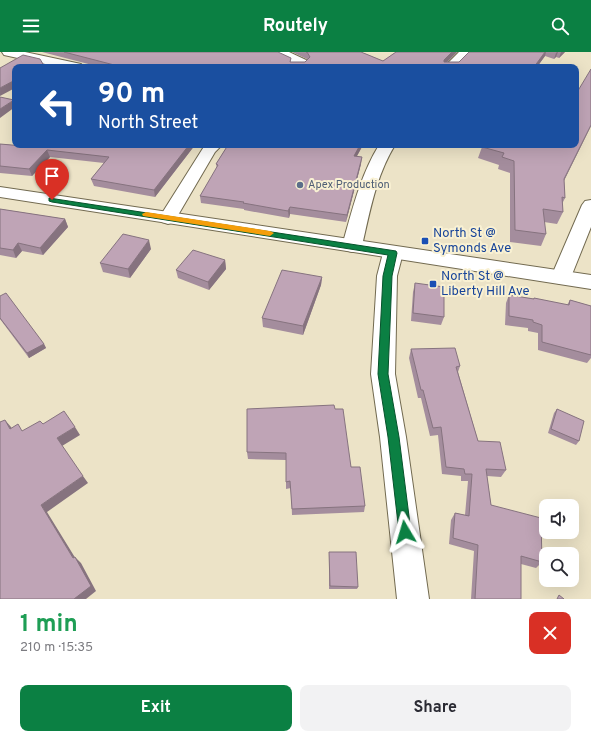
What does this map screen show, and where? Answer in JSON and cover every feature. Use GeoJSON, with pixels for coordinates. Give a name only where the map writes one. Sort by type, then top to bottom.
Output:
{"type":"FeatureCollection","features":[{"type":"Feature","properties":{"kind":"main road"},"geometry":{"type":"LineString","coordinates":[[279,52],[297,64]]}},
{"type":"Feature","properties":{"kind":"main road"},"geometry":{"type":"LineString","coordinates":[[453,64],[466,52]]}},
{"type":"Feature","properties":{"kind":"main road"},"geometry":{"type":"LineString","coordinates":[[0,64],[14,53],[63,64]]}},
{"type":"Feature","properties":{"kind":"main road"},"geometry":{"type":"LineString","coordinates":[[168,218],[211,148]]}},
{"type":"Feature","properties":{"kind":"main road"},"geometry":{"type":"LineString","coordinates":[[352,246],[373,174],[380,155],[385,148]]}},
{"type":"Feature","properties":{"kind":"main road"},"geometry":{"type":"LineString","coordinates":[[0,192],[591,282]]}},
{"type":"Feature","properties":{"kind":"main road"},"geometry":{"type":"LineString","coordinates":[[561,277],[591,205]]}},
{"type":"Feature","properties":{"kind":"main road"},"geometry":{"type":"LineString","coordinates":[[393,253],[387,276],[383,374],[394,445],[413,599]]}},
{"type":"Feature","properties":{"kind":"building"},"geometry":{"type":"Polygon","coordinates":[[[64,52],[278,52],[291,58],[290,62],[305,62],[310,57],[307,52],[361,52],[383,61],[396,52],[452,52],[444,60],[444,62],[459,62],[469,52],[545,52],[536,64],[110,64],[64,52]]]}},
{"type":"Feature","properties":{"kind":"building"},"geometry":{"type":"Polygon","coordinates":[[[23,55],[40,59],[43,64],[12,64],[12,82],[0,88],[0,68],[23,55]]]}},
{"type":"Feature","properties":{"kind":"building"},"geometry":{"type":"Polygon","coordinates":[[[591,69],[591,125],[564,179],[565,198],[562,197],[563,212],[543,209],[546,234],[515,230],[514,161],[502,157],[504,153],[486,148],[579,148],[579,89],[591,69]]]}},
{"type":"Feature","properties":{"kind":"building"},"geometry":{"type":"Polygon","coordinates":[[[0,97],[12,100],[12,101],[0,109],[0,97]]]}},
{"type":"Feature","properties":{"kind":"building"},"geometry":{"type":"Polygon","coordinates":[[[0,144],[12,145],[12,148],[187,148],[154,190],[91,179],[109,157],[47,150],[29,169],[0,166],[0,144]]]}},
{"type":"Feature","properties":{"kind":"building"},"geometry":{"type":"Polygon","coordinates":[[[226,148],[358,148],[354,156],[362,157],[347,215],[290,207],[288,211],[243,203],[244,202],[200,196],[218,165],[216,164],[226,148]]]}},
{"type":"Feature","properties":{"kind":"building"},"geometry":{"type":"Polygon","coordinates":[[[0,209],[65,219],[40,248],[18,243],[13,250],[0,248],[0,209]]]}},
{"type":"Feature","properties":{"kind":"building"},"geometry":{"type":"Polygon","coordinates":[[[123,234],[149,240],[128,269],[100,263],[123,234]]]}},
{"type":"Feature","properties":{"kind":"building"},"geometry":{"type":"Polygon","coordinates":[[[193,250],[225,260],[208,282],[176,270],[193,250]]]}},
{"type":"Feature","properties":{"kind":"building"},"geometry":{"type":"Polygon","coordinates":[[[282,270],[322,277],[303,326],[262,318],[282,270]]]}},
{"type":"Feature","properties":{"kind":"building"},"geometry":{"type":"Polygon","coordinates":[[[415,283],[444,287],[444,317],[413,313],[415,283]]]}},
{"type":"Feature","properties":{"kind":"building"},"geometry":{"type":"Polygon","coordinates":[[[6,293],[44,344],[27,353],[0,318],[0,296],[6,293]]]}},
{"type":"Feature","properties":{"kind":"building"},"geometry":{"type":"Polygon","coordinates":[[[509,295],[569,305],[570,300],[591,306],[591,355],[542,342],[542,325],[533,322],[533,320],[509,316],[509,295]]]}},
{"type":"Feature","properties":{"kind":"building"},"geometry":{"type":"Polygon","coordinates":[[[455,348],[460,366],[456,367],[478,441],[500,442],[506,470],[486,469],[491,505],[539,517],[539,539],[541,539],[542,547],[539,547],[539,561],[521,556],[521,599],[475,599],[478,545],[453,538],[455,513],[469,516],[472,474],[465,474],[464,469],[446,467],[441,427],[433,428],[423,390],[421,390],[411,349],[455,348]]]}},
{"type":"Feature","properties":{"kind":"building"},"geometry":{"type":"Polygon","coordinates":[[[334,405],[335,409],[343,409],[351,467],[360,467],[365,506],[292,509],[290,481],[286,482],[286,453],[247,452],[247,409],[334,405]]]}},
{"type":"Feature","properties":{"kind":"building"},"geometry":{"type":"Polygon","coordinates":[[[557,409],[584,421],[579,441],[551,429],[557,409]]]}},
{"type":"Feature","properties":{"kind":"building"},"geometry":{"type":"Polygon","coordinates":[[[64,411],[75,427],[57,438],[83,476],[41,505],[73,558],[75,557],[91,586],[74,599],[0,599],[0,422],[5,420],[10,429],[18,424],[22,431],[40,421],[43,424],[64,411]]]}},
{"type":"Feature","properties":{"kind":"building"},"geometry":{"type":"Polygon","coordinates":[[[329,552],[356,552],[358,587],[330,586],[329,552]]]}},
{"type":"Feature","properties":{"kind":"building"},"geometry":{"type":"Polygon","coordinates":[[[559,595],[564,599],[557,599],[559,595]]]}},
{"type":"Feature","properties":{"kind":"slow traffic"},"geometry":{"type":"LineString","coordinates":[[146,214],[270,233]]}},
{"type":"Feature","properties":{"kind":"place","name":"Apex Production"},"geometry":{"type":"Point","coordinates":[300,185]}},
{"type":"Feature","properties":{"kind":"place","name":"North St @ Symonds Ave"},"geometry":{"type":"Point","coordinates":[425,241]}},
{"type":"Feature","properties":{"kind":"place","name":"North St @ Liberty Hill Ave"},"geometry":{"type":"Point","coordinates":[433,284]}},
{"type":"Feature","properties":{"kind":"route"},"geometry":{"type":"LineString","coordinates":[[52,200],[393,253],[387,276],[383,374],[393,437],[405,532]]}}]}
